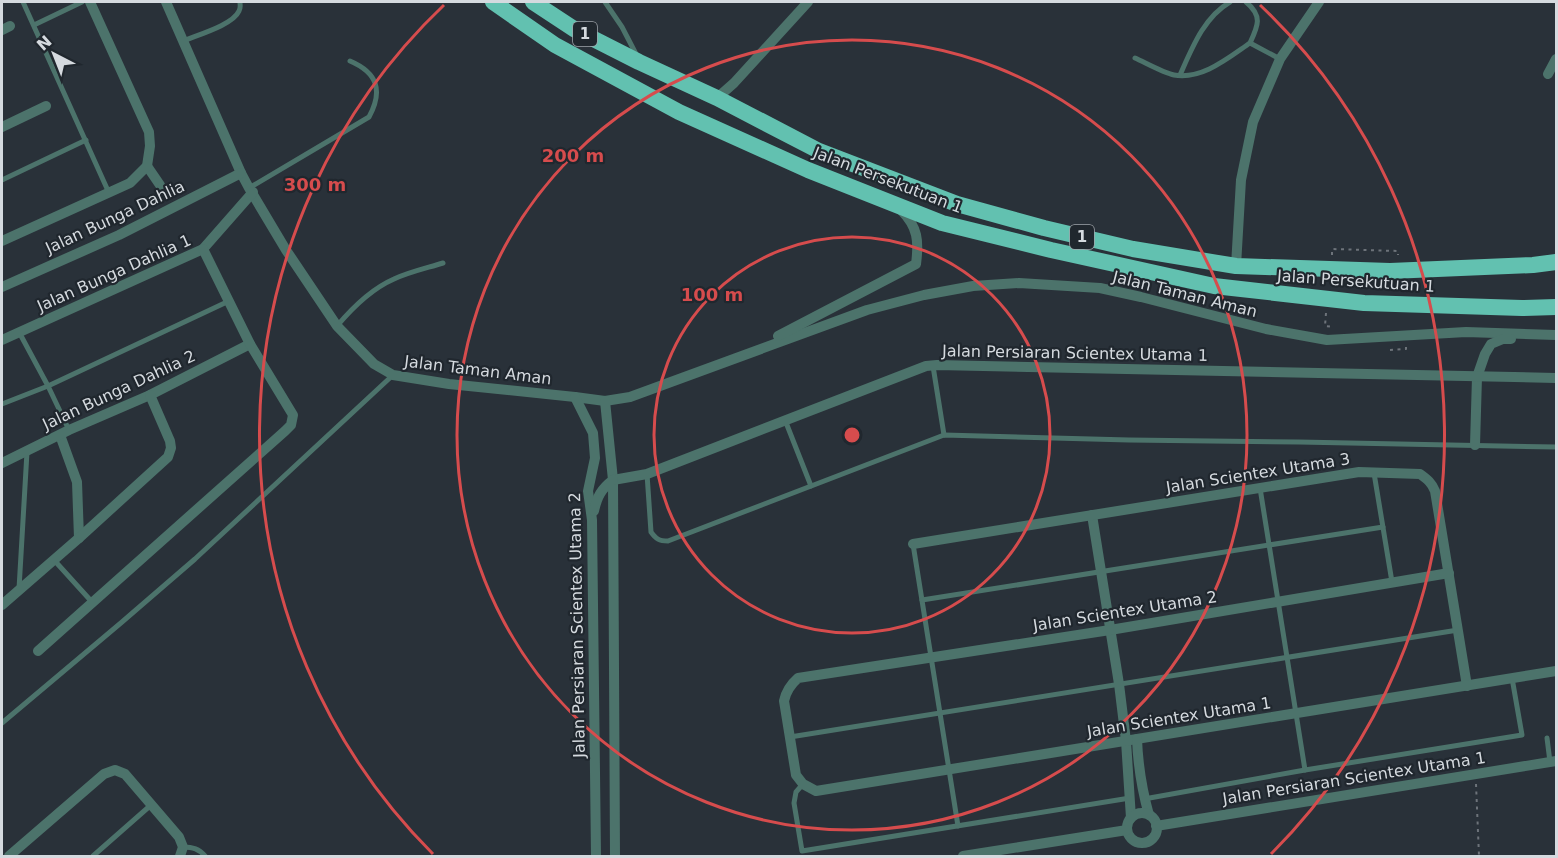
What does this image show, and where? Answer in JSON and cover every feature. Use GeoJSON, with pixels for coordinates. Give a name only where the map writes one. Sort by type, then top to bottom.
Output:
{"type":"FeatureCollection","features":[{"type":"Feature","properties":{"kind":"highway","name":"Jalan Persekutuan 1"},"geometry":{"type":"LineString","coordinates":[[493,2],[555,45],[679,112],[808,170],[942,223],[1214,286],[1364,303],[1557,307]]}},
{"type":"Feature","properties":{"kind":"highway","name":"Jalan Persekutuan 1"},"geometry":{"type":"LineString","coordinates":[[533,2],[574,29],[717,98],[819,151],[957,204],[1044,228],[1133,249],[1236,266],[1390,271],[1557,262]]}},
{"type":"Feature","properties":{"kind":"street"},"geometry":{"type":"LineString","coordinates":[[2,241],[130,183],[147,166],[150,156],[149,132],[90,2]]}},
{"type":"Feature","properties":{"kind":"street","name":"Jalan Taman Aman"},"geometry":{"type":"LineString","coordinates":[[166,2],[241,173],[286,250],[337,326],[374,364],[393,375],[449,384],[605,401],[630,397],[867,310],[924,295],[973,286],[1019,283],[1101,288],[1266,329],[1327,340],[1466,332],[1557,336]]}},
{"type":"Feature","properties":{"kind":"street"},"geometry":{"type":"LineString","coordinates":[[717,98],[734,83],[808,2]]}},
{"type":"Feature","properties":{"kind":"street"},"geometry":{"type":"LineString","coordinates":[[1236,266],[1241,180],[1253,122],[1280,59],[1319,2]]}},
{"type":"Feature","properties":{"kind":"street"},"geometry":{"type":"LineString","coordinates":[[1548,74],[1557,59]]}},
{"type":"Feature","properties":{"kind":"street"},"geometry":{"type":"LineString","coordinates":[[2,127],[46,106]]}},
{"type":"Feature","properties":{"kind":"street"},"geometry":{"type":"LineString","coordinates":[[147,166],[160,185]]}},
{"type":"Feature","properties":{"kind":"street","name":"Jalan Bunga Dahlia"},"geometry":{"type":"LineString","coordinates":[[2,287],[119,235],[241,173]]}},
{"type":"Feature","properties":{"kind":"street","name":"Jalan Bunga Dahlia 1"},"geometry":{"type":"LineString","coordinates":[[2,340],[203,249],[251,190]]}},
{"type":"Feature","properties":{"kind":"street","name":"Jalan Taman Aman"},"geometry":{"type":"LineString","coordinates":[[743,355],[916,264],[918,246],[915,228],[909,218],[893,202]]}},
{"type":"Feature","properties":{"kind":"street"},"geometry":{"type":"LineString","coordinates":[[38,651],[248,465],[291,424],[293,415],[250,344],[203,249]]}},
{"type":"Feature","properties":{"kind":"street"},"geometry":{"type":"LineString","coordinates":[[1475,446],[1477,377],[1491,344],[1503,339],[1557,336]]}},
{"type":"Feature","properties":{"kind":"street","name":"Jalan Bunga Dahlia 2"},"geometry":{"type":"LineString","coordinates":[[2,462],[150,395],[250,344]]}},
{"type":"Feature","properties":{"kind":"street","name":"Jalan Persiaran Scientex Utama 1"},"geometry":{"type":"LineString","coordinates":[[613,480],[646,474],[933,365],[1557,378]]}},
{"type":"Feature","properties":{"kind":"street"},"geometry":{"type":"LineString","coordinates":[[2,605],[168,457],[171,448],[170,441],[150,395]]}},
{"type":"Feature","properties":{"kind":"street","name":"Jalan Persiaran Scientex Utama 2"},"geometry":{"type":"LineString","coordinates":[[575,397],[593,433],[595,458],[588,491],[592,520],[596,856]]}},
{"type":"Feature","properties":{"kind":"street"},"geometry":{"type":"LineString","coordinates":[[605,401],[613,480],[615,856]]}},
{"type":"Feature","properties":{"kind":"street"},"geometry":{"type":"LineString","coordinates":[[65,432],[77,482],[79,538]]}},
{"type":"Feature","properties":{"kind":"street","name":"Jalan Scientex Utama 3"},"geometry":{"type":"LineString","coordinates":[[913,544],[1359,472],[1420,474],[1433,485],[1435,491],[1449,573]]}},
{"type":"Feature","properties":{"kind":"street"},"geometry":{"type":"LineString","coordinates":[[592,520],[597,497],[613,480]]}},
{"type":"Feature","properties":{"kind":"street"},"geometry":{"type":"LineString","coordinates":[[1092,515],[1119,684],[1131,740],[1138,760],[1144,799],[1149,815],[1155,821],[1156,826]]}},
{"type":"Feature","properties":{"kind":"street"},"geometry":{"type":"LineString","coordinates":[[1449,573],[1467,686]]}},
{"type":"Feature","properties":{"kind":"street","name":"Jalan Scientex Utama 2"},"geometry":{"type":"LineString","coordinates":[[790,737],[784,701],[786,692],[798,678],[806,676],[1110,630],[1449,573]]}},
{"type":"Feature","properties":{"kind":"street","name":"Jalan Scientex Utama 1"},"geometry":{"type":"LineString","coordinates":[[805,786],[816,791],[1557,671]]}},
{"type":"Feature","properties":{"kind":"street"},"geometry":{"type":"LineString","coordinates":[[790,737],[796,775],[805,786]]}},
{"type":"Feature","properties":{"kind":"street"},"geometry":{"type":"LineString","coordinates":[[963,856],[1127,830],[1131,818],[1131,740]]}},
{"type":"Feature","properties":{"kind":"street","name":"Jalan Persiaran Scientex Utama 1"},"geometry":{"type":"LineString","coordinates":[[1127,830],[1132,839],[1137,842],[1147,842],[1154,836],[1156,826],[1553,761]]}},
{"type":"Feature","properties":{"kind":"street"},"geometry":{"type":"LineString","coordinates":[[9,856],[104,774],[115,770],[125,774],[179,837],[182,852]]}},
{"type":"Feature","properties":{"kind":"street"},"geometry":{"type":"LineString","coordinates":[[1131,818],[1140,813],[1149,815]]}},
{"type":"Feature","properties":{"kind":"lane"},"geometry":{"type":"LineString","coordinates":[[23,2],[109,193]]}},
{"type":"Feature","properties":{"kind":"lane"},"geometry":{"type":"LineString","coordinates":[[34,25],[82,2]]}},
{"type":"Feature","properties":{"kind":"lane"},"geometry":{"type":"LineString","coordinates":[[183,41],[231,20],[238,14],[240,2]]}},
{"type":"Feature","properties":{"kind":"lane"},"geometry":{"type":"LineString","coordinates":[[605,2],[622,27],[639,62]]}},
{"type":"Feature","properties":{"kind":"lane"},"geometry":{"type":"LineString","coordinates":[[1180,75],[1196,39],[1214,15],[1230,2]]}},
{"type":"Feature","properties":{"kind":"lane"},"geometry":{"type":"LineString","coordinates":[[1136,58],[1173,75],[1195,75],[1214,66],[1250,44],[1258,26],[1258,20],[1246,2]]}},
{"type":"Feature","properties":{"kind":"lane"},"geometry":{"type":"LineString","coordinates":[[1250,44],[1280,59]]}},
{"type":"Feature","properties":{"kind":"lane"},"geometry":{"type":"LineString","coordinates":[[251,190],[369,117],[375,106],[375,80],[359,65],[350,62]]}},
{"type":"Feature","properties":{"kind":"lane"},"geometry":{"type":"LineString","coordinates":[[2,180],[86,140]]}},
{"type":"Feature","properties":{"kind":"lane"},"geometry":{"type":"LineString","coordinates":[[337,326],[354,306],[372,291],[395,278],[443,263]]}},
{"type":"Feature","properties":{"kind":"lane"},"geometry":{"type":"LineString","coordinates":[[2,404],[48,386],[229,301]]}},
{"type":"Feature","properties":{"kind":"lane"},"geometry":{"type":"LineString","coordinates":[[19,332],[48,386],[65,432]]}},
{"type":"Feature","properties":{"kind":"lane"},"geometry":{"type":"LineString","coordinates":[[933,365],[944,435]]}},
{"type":"Feature","properties":{"kind":"lane"},"geometry":{"type":"LineString","coordinates":[[2,723],[187,566],[393,375]]}},
{"type":"Feature","properties":{"kind":"lane"},"geometry":{"type":"LineString","coordinates":[[785,420],[811,486]]}},
{"type":"Feature","properties":{"kind":"lane"},"geometry":{"type":"LineString","coordinates":[[646,474],[651,532],[655,538],[668,541],[944,435],[1557,447]]}},
{"type":"Feature","properties":{"kind":"lane"},"geometry":{"type":"LineString","coordinates":[[19,590],[27,450]]}},
{"type":"Feature","properties":{"kind":"lane"},"geometry":{"type":"LineString","coordinates":[[1374,473],[1392,582]]}},
{"type":"Feature","properties":{"kind":"lane"},"geometry":{"type":"LineString","coordinates":[[1260,488],[1305,770]]}},
{"type":"Feature","properties":{"kind":"lane"},"geometry":{"type":"LineString","coordinates":[[922,600],[1383,527]]}},
{"type":"Feature","properties":{"kind":"lane"},"geometry":{"type":"LineString","coordinates":[[913,544],[958,826]]}},
{"type":"Feature","properties":{"kind":"lane"},"geometry":{"type":"LineString","coordinates":[[54,560],[92,602]]}},
{"type":"Feature","properties":{"kind":"lane"},"geometry":{"type":"LineString","coordinates":[[790,737],[1458,630]]}},
{"type":"Feature","properties":{"kind":"lane"},"geometry":{"type":"LineString","coordinates":[[1144,799],[1522,735],[1512,678]]}},
{"type":"Feature","properties":{"kind":"lane"},"geometry":{"type":"LineString","coordinates":[[1547,738],[1553,761]]}},
{"type":"Feature","properties":{"kind":"lane"},"geometry":{"type":"LineString","coordinates":[[805,786],[796,792],[794,803],[802,851],[1130,798]]}},
{"type":"Feature","properties":{"kind":"lane"},"geometry":{"type":"LineString","coordinates":[[93,856],[151,805]]}},
{"type":"Feature","properties":{"kind":"lane"},"geometry":{"type":"LineString","coordinates":[[182,852],[193,847],[205,856]]}},
{"type":"Feature","properties":{"kind":"path"},"geometry":{"type":"LineString","coordinates":[[1332,249],[1398,251]]}},
{"type":"Feature","properties":{"kind":"path"},"geometry":{"type":"LineString","coordinates":[[1476,774],[1479,856]]}}]}
